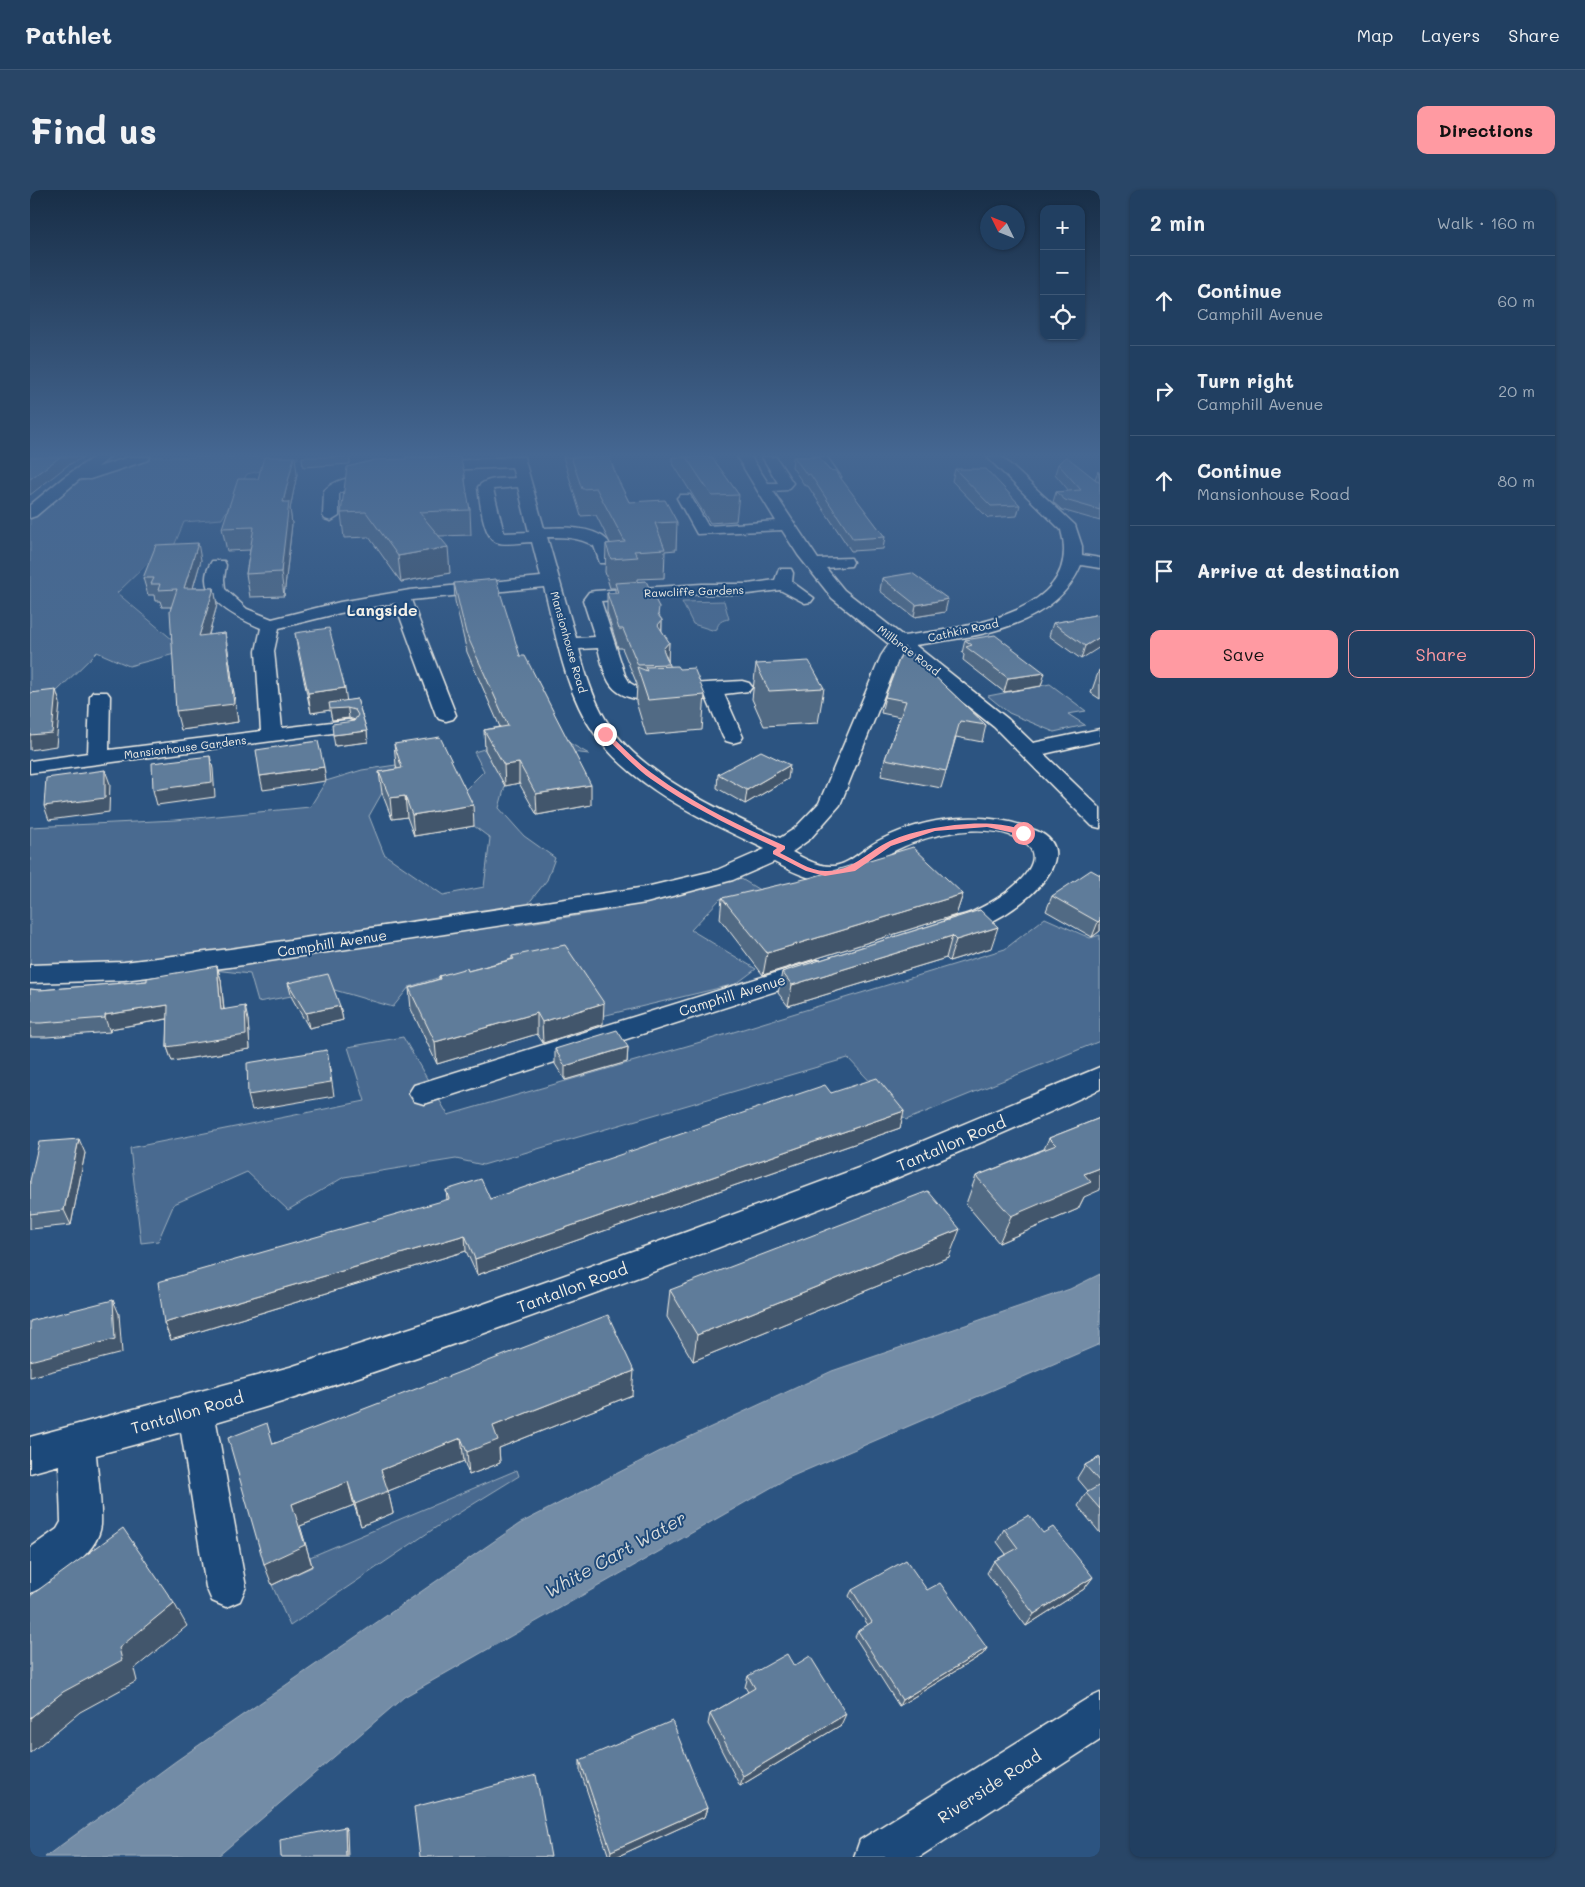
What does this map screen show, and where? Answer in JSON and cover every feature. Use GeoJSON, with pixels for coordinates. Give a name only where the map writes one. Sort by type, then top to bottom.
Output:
{"type":"FeatureCollection","features":[{"type":"Feature","properties":{"kind":"street"},"geometry":{"type":"LineString","coordinates":[[496,535],[501,538],[538,535]]}},
{"type":"Feature","properties":{"kind":"street","name":"Mansionhouse Road"},"geometry":{"type":"LineString","coordinates":[[538,535],[584,694],[605,734],[652,777],[695,804],[779,850]]}},
{"type":"Feature","properties":{"kind":"street"},"geometry":{"type":"LineString","coordinates":[[587,535],[601,543],[606,559]]}},
{"type":"Feature","properties":{"kind":"street","name":"Millbrae Road"},"geometry":{"type":"LineString","coordinates":[[793,535],[824,579],[852,607],[964,692],[1031,750],[1100,821]]}},
{"type":"Feature","properties":{"kind":"street"},"geometry":{"type":"LineString","coordinates":[[1071,535],[1074,540],[1075,559],[1100,563]]}},
{"type":"Feature","properties":{"kind":"street","name":"Cathkin Road"},"geometry":{"type":"LineString","coordinates":[[900,642],[981,628],[1027,612],[1060,586],[1070,574],[1075,559]]}},
{"type":"Feature","properties":{"kind":"street"},"geometry":{"type":"LineString","coordinates":[[813,564],[845,562]]}},
{"type":"Feature","properties":{"kind":"street"},"geometry":{"type":"LineString","coordinates":[[218,565],[215,579],[216,591],[241,614],[271,625],[313,614],[401,597],[479,586],[551,581]]}},
{"type":"Feature","properties":{"kind":"street"},"geometry":{"type":"LineString","coordinates":[[587,577],[595,596],[592,600],[619,686],[628,693],[639,694],[742,687]]}},
{"type":"Feature","properties":{"kind":"street","name":"Rawcliffe Gardens"},"geometry":{"type":"LineString","coordinates":[[595,596],[702,589],[748,589],[784,579],[805,598]]}},
{"type":"Feature","properties":{"kind":"street"},"geometry":{"type":"LineString","coordinates":[[401,597],[446,715]]}},
{"type":"Feature","properties":{"kind":"street"},"geometry":{"type":"LineString","coordinates":[[271,625],[265,651],[272,736]]}},
{"type":"Feature","properties":{"kind":"street"},"geometry":{"type":"LineString","coordinates":[[568,644],[606,642]]}},
{"type":"Feature","properties":{"kind":"street","name":"Camphill Avenue"},"geometry":{"type":"LineString","coordinates":[[30,974],[62,975],[124,971],[230,958],[646,895],[724,875],[779,850],[802,834],[829,805],[890,656],[900,642]]}},
{"type":"Feature","properties":{"kind":"street"},"geometry":{"type":"LineString","coordinates":[[712,690],[734,737]]}},
{"type":"Feature","properties":{"kind":"street"},"geometry":{"type":"LineString","coordinates":[[98,758],[100,696]]}},
{"type":"Feature","properties":{"kind":"street","name":"Mansionhouse Gardens"},"geometry":{"type":"LineString","coordinates":[[30,767],[348,726]]}},
{"type":"Feature","properties":{"kind":"street"},"geometry":{"type":"LineString","coordinates":[[1031,750],[1096,742]]}},
{"type":"Feature","properties":{"kind":"street"},"geometry":{"type":"LineString","coordinates":[[779,850],[808,869],[825,874],[853,869],[875,852],[911,835],[963,825],[987,825],[1015,830],[1037,840],[1045,848],[1046,856],[1041,868],[1031,882],[1016,897],[981,918],[925,935]]}},
{"type":"Feature","properties":{"kind":"street","name":"Camphill Avenue"},"geometry":{"type":"LineString","coordinates":[[424,1093],[841,961]]}},
{"type":"Feature","properties":{"kind":"street","name":"Tantallon Road"},"geometry":{"type":"LineString","coordinates":[[30,1455],[196,1410],[374,1357],[817,1199],[1100,1077]]}},
{"type":"Feature","properties":{"kind":"street"},"geometry":{"type":"LineString","coordinates":[[196,1410],[226,1587]]}},
{"type":"Feature","properties":{"kind":"street"},"geometry":{"type":"LineString","coordinates":[[30,1574],[71,1543],[81,1527],[77,1443]]}},
{"type":"Feature","properties":{"kind":"street","name":"Riverside Road"},"geometry":{"type":"LineString","coordinates":[[877,1857],[1100,1715]]}},
{"type":"Feature","properties":{"kind":"shaded area"},"geometry":{"type":"Polygon","coordinates":[[[30,535],[179,535],[169,558],[148,563],[117,593],[186,651],[129,666],[97,652],[52,696],[30,700],[30,535]]]}},
{"type":"Feature","properties":{"kind":"shaded area"},"geometry":{"type":"Polygon","coordinates":[[[724,601],[729,619],[721,622],[717,629],[712,630],[693,624],[682,602],[724,601]]]}},
{"type":"Feature","properties":{"kind":"shaded area"},"geometry":{"type":"Polygon","coordinates":[[[1050,684],[1086,711],[1068,714],[1085,725],[1054,732],[1009,713],[988,696],[1050,684]]]}},
{"type":"Feature","properties":{"kind":"shaded area"},"geometry":{"type":"Polygon","coordinates":[[[555,735],[589,754],[545,749],[505,786],[499,808],[524,836],[555,858],[547,880],[528,904],[517,925],[619,909],[738,877],[773,898],[720,899],[691,930],[756,969],[736,984],[598,1017],[481,978],[437,978],[409,987],[393,1007],[331,989],[258,1002],[250,974],[196,968],[151,992],[130,966],[30,966],[30,827],[176,820],[310,807],[326,781],[362,770],[396,765],[404,788],[382,793],[369,816],[384,854],[443,895],[484,887],[490,838],[474,826],[460,795],[484,771],[474,752],[507,742],[555,735]]]}},
{"type":"Feature","properties":{"kind":"shaded area"},"geometry":{"type":"Polygon","coordinates":[[[1045,918],[1090,938],[1100,935],[1100,1041],[906,1120],[848,1058],[483,1165],[456,1159],[344,1177],[288,1210],[247,1172],[174,1204],[158,1241],[141,1243],[130,1148],[365,1101],[348,1047],[403,1037],[448,1115],[704,1041],[1005,949],[1045,918]]]}},
{"type":"Feature","properties":{"kind":"shaded area"},"geometry":{"type":"Polygon","coordinates":[[[517,1470],[519,1476],[441,1524],[290,1626],[272,1585],[312,1567],[310,1557],[517,1470]]]}},
{"type":"Feature","properties":{"kind":"water","name":"White Cart Water"},"geometry":{"type":"Polygon","coordinates":[[[1100,1274],[1100,1344],[788,1478],[404,1697],[217,1857],[45,1857],[176,1761],[519,1524],[672,1445],[832,1371],[1070,1289],[1100,1274]]]}},
{"type":"Feature","properties":{"kind":"building"},"geometry":{"type":"Polygon","coordinates":[[[253,535],[285,535],[281,572],[246,574],[253,535]]]}},
{"type":"Feature","properties":{"kind":"building"},"geometry":{"type":"Polygon","coordinates":[[[383,535],[438,535],[448,547],[398,556],[383,535]]]}},
{"type":"Feature","properties":{"kind":"building"},"geometry":{"type":"Polygon","coordinates":[[[621,535],[660,535],[665,549],[634,551],[638,557],[611,559],[606,544],[625,542],[621,535]]]}},
{"type":"Feature","properties":{"kind":"building"},"geometry":{"type":"Polygon","coordinates":[[[850,535],[883,535],[885,537],[853,539],[850,535]]]}},
{"type":"Feature","properties":{"kind":"building"},"geometry":{"type":"Polygon","coordinates":[[[198,543],[184,588],[214,588],[199,636],[225,633],[234,704],[176,711],[170,611],[177,589],[158,590],[160,584],[151,584],[154,578],[143,578],[156,545],[198,543]]]}},
{"type":"Feature","properties":{"kind":"building"},"geometry":{"type":"Polygon","coordinates":[[[912,573],[948,599],[916,605],[882,578],[912,573]]]}},
{"type":"Feature","properties":{"kind":"building"},"geometry":{"type":"Polygon","coordinates":[[[496,579],[520,656],[525,656],[591,785],[536,794],[519,763],[504,765],[484,730],[508,726],[466,633],[454,583],[496,579]]]}},
{"type":"Feature","properties":{"kind":"building"},"geometry":{"type":"Polygon","coordinates":[[[646,581],[659,607],[658,615],[662,620],[658,625],[669,642],[663,649],[669,664],[638,665],[623,629],[619,629],[607,593],[618,593],[615,583],[646,581]]]}},
{"type":"Feature","properties":{"kind":"building"},"geometry":{"type":"Polygon","coordinates":[[[1100,614],[1100,637],[1085,646],[1053,623],[1100,614]]]}},
{"type":"Feature","properties":{"kind":"building"},"geometry":{"type":"Polygon","coordinates":[[[329,628],[345,688],[308,693],[295,633],[329,628]]]}},
{"type":"Feature","properties":{"kind":"building"},"geometry":{"type":"Polygon","coordinates":[[[995,635],[1045,673],[1008,678],[966,647],[972,645],[965,640],[995,635]]]}},
{"type":"Feature","properties":{"kind":"building"},"geometry":{"type":"Polygon","coordinates":[[[904,647],[986,725],[960,721],[946,771],[885,759],[906,701],[885,697],[904,647]]]}},
{"type":"Feature","properties":{"kind":"building"},"geometry":{"type":"Polygon","coordinates":[[[809,661],[824,688],[769,691],[756,664],[809,661]]]}},
{"type":"Feature","properties":{"kind":"building"},"geometry":{"type":"Polygon","coordinates":[[[677,666],[679,669],[694,668],[705,695],[648,700],[637,667],[647,671],[645,667],[677,666]]]}},
{"type":"Feature","properties":{"kind":"building"},"geometry":{"type":"Polygon","coordinates":[[[56,690],[52,733],[30,735],[30,693],[56,690]]]}},
{"type":"Feature","properties":{"kind":"building"},"geometry":{"type":"Polygon","coordinates":[[[357,699],[367,731],[333,735],[332,724],[354,721],[358,715],[355,710],[347,708],[330,709],[329,703],[357,699]]]}},
{"type":"Feature","properties":{"kind":"building"},"geometry":{"type":"Polygon","coordinates":[[[440,737],[473,805],[412,815],[405,796],[390,798],[379,772],[402,768],[394,744],[440,737]]]}},
{"type":"Feature","properties":{"kind":"building"},"geometry":{"type":"Polygon","coordinates":[[[318,741],[324,767],[260,776],[256,750],[318,741]]]}},
{"type":"Feature","properties":{"kind":"building"},"geometry":{"type":"Polygon","coordinates":[[[761,751],[790,765],[747,790],[718,774],[761,751]]]}},
{"type":"Feature","properties":{"kind":"building"},"geometry":{"type":"Polygon","coordinates":[[[210,756],[212,782],[153,790],[152,763],[210,756]]]}},
{"type":"Feature","properties":{"kind":"building"},"geometry":{"type":"Polygon","coordinates":[[[105,770],[105,798],[44,806],[46,778],[105,770]]]}},
{"type":"Feature","properties":{"kind":"building"},"geometry":{"type":"Polygon","coordinates":[[[913,847],[963,894],[767,953],[722,898],[809,878],[913,847]]]}},
{"type":"Feature","properties":{"kind":"building"},"geometry":{"type":"Polygon","coordinates":[[[1091,870],[1100,875],[1100,920],[1098,922],[1052,896],[1091,870]]]}},
{"type":"Feature","properties":{"kind":"building"},"geometry":{"type":"Polygon","coordinates":[[[980,910],[998,927],[956,940],[952,936],[792,985],[782,972],[980,910]]]}},
{"type":"Feature","properties":{"kind":"building"},"geometry":{"type":"Polygon","coordinates":[[[565,945],[604,1003],[542,1022],[537,1013],[435,1042],[409,988],[440,979],[439,976],[467,968],[468,971],[514,959],[512,956],[565,945]]]}},
{"type":"Feature","properties":{"kind":"building"},"geometry":{"type":"Polygon","coordinates":[[[217,966],[221,1010],[245,1006],[246,1035],[167,1047],[168,1005],[105,1015],[105,1018],[30,1023],[30,989],[40,990],[147,981],[147,978],[217,966]]]}},
{"type":"Feature","properties":{"kind":"building"},"geometry":{"type":"Polygon","coordinates":[[[328,974],[340,1006],[306,1013],[288,983],[328,974]]]}},
{"type":"Feature","properties":{"kind":"building"},"geometry":{"type":"Polygon","coordinates":[[[617,1030],[628,1047],[565,1066],[555,1049],[617,1030]]]}},
{"type":"Feature","properties":{"kind":"building"},"geometry":{"type":"Polygon","coordinates":[[[327,1050],[331,1082],[248,1095],[247,1063],[327,1050]]]}},
{"type":"Feature","properties":{"kind":"building"},"geometry":{"type":"Polygon","coordinates":[[[877,1078],[904,1111],[475,1259],[465,1235],[164,1323],[158,1282],[449,1199],[446,1190],[481,1179],[490,1199],[825,1085],[831,1093],[877,1078]]]}},
{"type":"Feature","properties":{"kind":"building"},"geometry":{"type":"Polygon","coordinates":[[[1100,1118],[1100,1168],[1084,1174],[1091,1182],[1011,1216],[976,1176],[1056,1145],[1049,1138],[1100,1118]]]}},
{"type":"Feature","properties":{"kind":"building"},"geometry":{"type":"Polygon","coordinates":[[[79,1139],[64,1210],[30,1214],[30,1181],[39,1142],[79,1139]]]}},
{"type":"Feature","properties":{"kind":"building"},"geometry":{"type":"Polygon","coordinates":[[[928,1191],[960,1229],[697,1335],[670,1290],[928,1191]]]}},
{"type":"Feature","properties":{"kind":"building"},"geometry":{"type":"Polygon","coordinates":[[[113,1300],[115,1339],[30,1361],[30,1321],[113,1300]]]}},
{"type":"Feature","properties":{"kind":"building"},"geometry":{"type":"Polygon","coordinates":[[[608,1315],[634,1371],[493,1426],[498,1440],[467,1452],[461,1438],[381,1470],[388,1491],[355,1504],[348,1482],[292,1504],[305,1545],[264,1564],[228,1438],[267,1423],[273,1444],[608,1315]]]}},
{"type":"Feature","properties":{"kind":"building"},"geometry":{"type":"Polygon","coordinates":[[[1100,1457],[1100,1482],[1085,1465],[1100,1457]]]}},
{"type":"Feature","properties":{"kind":"building"},"geometry":{"type":"Polygon","coordinates":[[[1100,1485],[1100,1509],[1086,1493],[1100,1485]]]}},
{"type":"Feature","properties":{"kind":"building"},"geometry":{"type":"Polygon","coordinates":[[[1029,1515],[1043,1533],[1053,1527],[1093,1577],[1034,1614],[994,1561],[1018,1548],[1004,1529],[1029,1515]]]}},
{"type":"Feature","properties":{"kind":"building"},"geometry":{"type":"Polygon","coordinates":[[[123,1528],[174,1603],[119,1648],[122,1660],[63,1692],[30,1718],[30,1596],[123,1528]]]}},
{"type":"Feature","properties":{"kind":"building"},"geometry":{"type":"Polygon","coordinates":[[[906,1560],[927,1590],[940,1583],[987,1648],[902,1700],[858,1631],[872,1622],[852,1590],[906,1560]]]}},
{"type":"Feature","properties":{"kind":"building"},"geometry":{"type":"Polygon","coordinates":[[[787,1654],[794,1666],[810,1656],[846,1714],[743,1776],[710,1714],[755,1688],[748,1676],[787,1654]]]}},
{"type":"Feature","properties":{"kind":"building"},"geometry":{"type":"Polygon","coordinates":[[[672,1721],[707,1808],[611,1851],[580,1760],[672,1721]]]}},
{"type":"Feature","properties":{"kind":"building"},"geometry":{"type":"Polygon","coordinates":[[[536,1775],[551,1857],[420,1857],[414,1807],[536,1775]]]}},
{"type":"Feature","properties":{"kind":"building"},"geometry":{"type":"Polygon","coordinates":[[[345,1827],[346,1857],[281,1857],[280,1840],[345,1827]]]}},
{"type":"Feature","properties":{"kind":"district","name":"Langside"},"geometry":{"type":"Point","coordinates":[382,609]}},
{"type":"Feature","properties":{"kind":"route"},"geometry":{"type":"LineString","coordinates":[[605,734],[652,777],[730,824],[782,848],[775,853],[808,869],[825,874],[853,869],[869,856],[889,844],[911,835],[935,829],[963,825],[987,825],[1004,827],[1023,833]]}}]}
